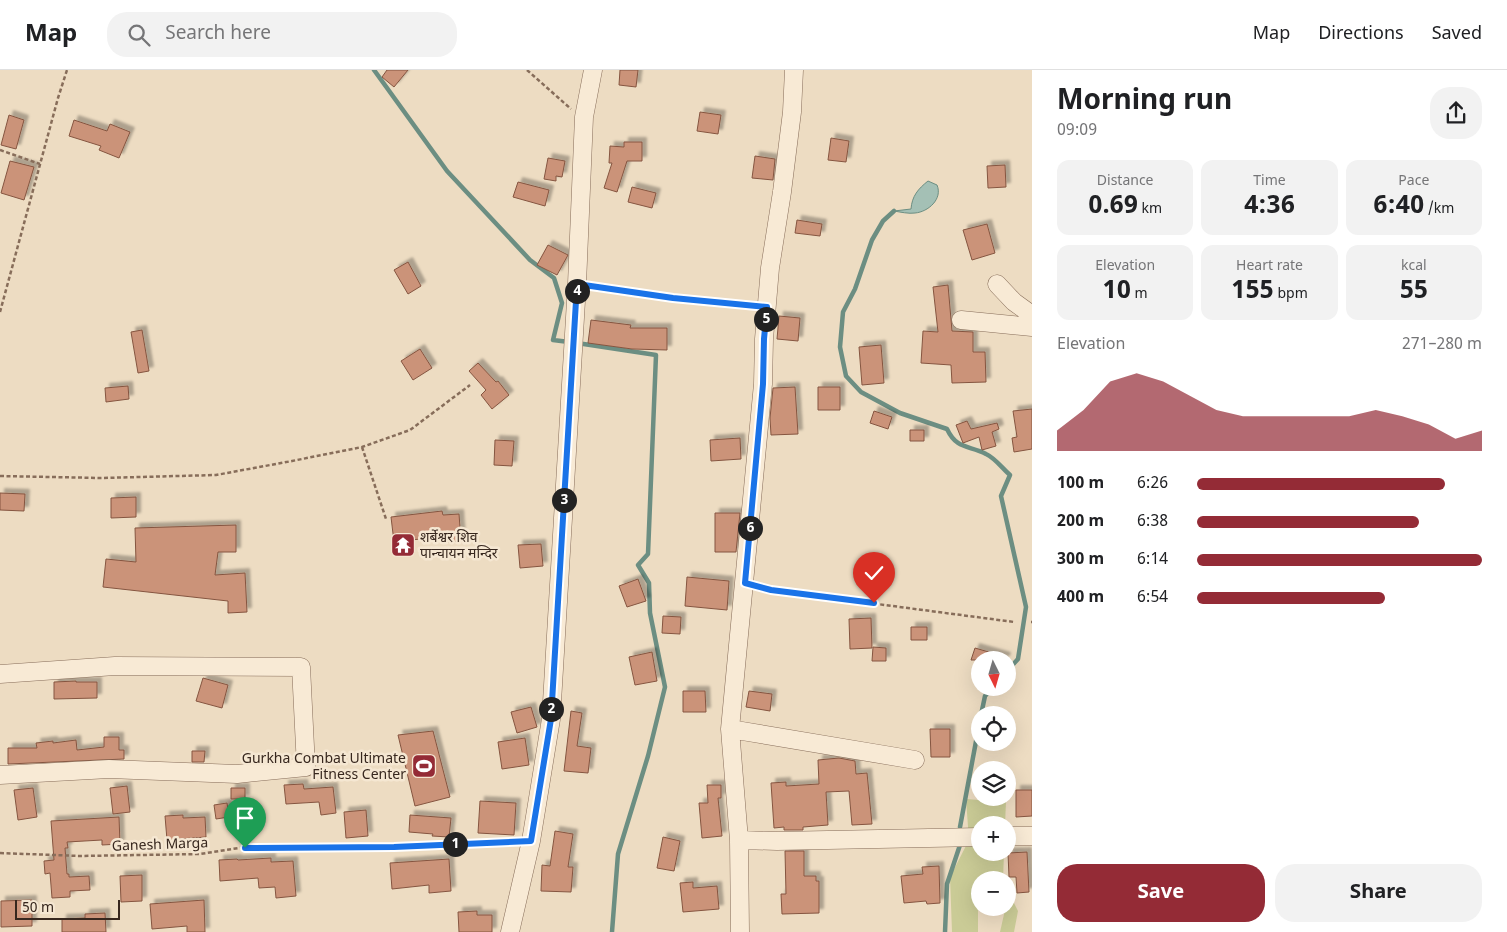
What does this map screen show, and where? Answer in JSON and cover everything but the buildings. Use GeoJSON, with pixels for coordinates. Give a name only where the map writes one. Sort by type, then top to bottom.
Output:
{"type":"FeatureCollection","features":[{"type":"Feature","properties":{"kind":"street"},"geometry":{"type":"LineString","coordinates":[[510,932],[531,841],[551,719],[577,284],[584,117],[593,70]]}},
{"type":"Feature","properties":{"kind":"street"},"geometry":{"type":"LineString","coordinates":[[740,932],[739,840],[730,729],[763,384],[764,339],[770,268],[792,112],[794,70]]}},
{"type":"Feature","properties":{"kind":"street"},"geometry":{"type":"LineString","coordinates":[[997,284],[1014,302],[1032,315]]}},
{"type":"Feature","properties":{"kind":"street"},"geometry":{"type":"LineString","coordinates":[[961,320],[1032,326]]}},
{"type":"Feature","properties":{"kind":"street"},"geometry":{"type":"LineString","coordinates":[[0,674],[114,666],[301,667],[306,767],[236,774],[109,769],[0,775]]}},
{"type":"Feature","properties":{"kind":"street"},"geometry":{"type":"LineString","coordinates":[[730,729],[915,760]]}},
{"type":"Feature","properties":{"kind":"street"},"geometry":{"type":"LineString","coordinates":[[1016,836],[1032,836]]}},
{"type":"Feature","properties":{"kind":"street"},"geometry":{"type":"LineString","coordinates":[[739,840],[971,837]]}},
{"type":"Feature","properties":{"kind":"path"},"geometry":{"type":"LineString","coordinates":[[0,312],[67,70]]}},
{"type":"Feature","properties":{"kind":"path"},"geometry":{"type":"LineString","coordinates":[[528,70],[576,113],[584,117]]}},
{"type":"Feature","properties":{"kind":"path"},"geometry":{"type":"LineString","coordinates":[[0,150],[40,164]]}},
{"type":"Feature","properties":{"kind":"path"},"geometry":{"type":"LineString","coordinates":[[577,284],[673,298],[767,307]]}},
{"type":"Feature","properties":{"kind":"path"},"geometry":{"type":"LineString","coordinates":[[0,476],[101,478],[216,475],[362,447],[410,430],[470,385]]}},
{"type":"Feature","properties":{"kind":"path"},"geometry":{"type":"LineString","coordinates":[[362,447],[386,519]]}},
{"type":"Feature","properties":{"kind":"path"},"geometry":{"type":"LineString","coordinates":[[745,583],[771,590],[1014,622]]}},
{"type":"Feature","properties":{"kind":"path","name":"Ganesh Marga"},"geometry":{"type":"LineString","coordinates":[[0,853],[80,856],[200,854],[245,848],[394,847],[531,841]]}},
{"type":"Feature","properties":{"kind":"green space"},"geometry":{"type":"Polygon","coordinates":[[[966,799],[971,799],[971,806],[1006,806],[1005,816],[971,816],[971,861],[1004,861],[1003,871],[971,871],[971,916],[978,916],[978,932],[952,932],[950,877],[969,840],[966,799]]]}},
{"type":"Feature","properties":{"kind":"green space"},"geometry":{"type":"Polygon","coordinates":[[[1016,907],[1018,911],[1014,932],[1000,932],[1004,916],[1016,916],[1016,907]]]}},
{"type":"Feature","properties":{"kind":"shaded area"},"geometry":{"type":"Polygon","coordinates":[[[928,181],[937,185],[938,195],[933,204],[925,210],[915,213],[894,211],[911,209],[916,193],[928,181]]]}},
{"type":"Feature","properties":{"kind":"waterway"},"geometry":{"type":"LineString","coordinates":[[374,70],[447,171],[530,260],[554,278],[562,303],[553,340],[569,342]]}},
{"type":"Feature","properties":{"kind":"waterway"},"geometry":{"type":"LineString","coordinates":[[894,211],[883,221],[872,240],[855,289],[843,312],[840,347],[846,376],[861,392],[900,413],[947,429],[959,444],[989,456],[1010,475],[1001,496],[1026,607],[1018,659],[1016,661]]}},
{"type":"Feature","properties":{"kind":"waterway"},"geometry":{"type":"LineString","coordinates":[[577,343],[656,355],[648,554],[638,565],[649,583],[650,613],[665,687],[648,756],[618,854],[612,932]]}},
{"type":"Feature","properties":{"kind":"waterway"},"geometry":{"type":"LineString","coordinates":[[983,706],[985,696]]}},
{"type":"Feature","properties":{"kind":"waterway"},"geometry":{"type":"LineString","coordinates":[[960,827],[974,751]]}},
{"type":"Feature","properties":{"kind":"waterway"},"geometry":{"type":"LineString","coordinates":[[945,932],[947,884],[961,842]]}},
{"type":"Feature","properties":{"kind":"place","name":"शर्बेश्वर शिव पान्चायन मन्दिर"},"geometry":{"type":"Point","coordinates":[403,545]}},
{"type":"Feature","properties":{"kind":"place","name":"Gurkha Combat Ultimate Fitness Center"},"geometry":{"type":"Point","coordinates":[424,766]}},
{"type":"Feature","properties":{"kind":"route"},"geometry":{"type":"LineString","coordinates":[[245,848],[394,847],[531,841],[551,719],[577,284],[673,298],[767,307],[763,384],[745,583],[771,590],[874,603]]}}]}
